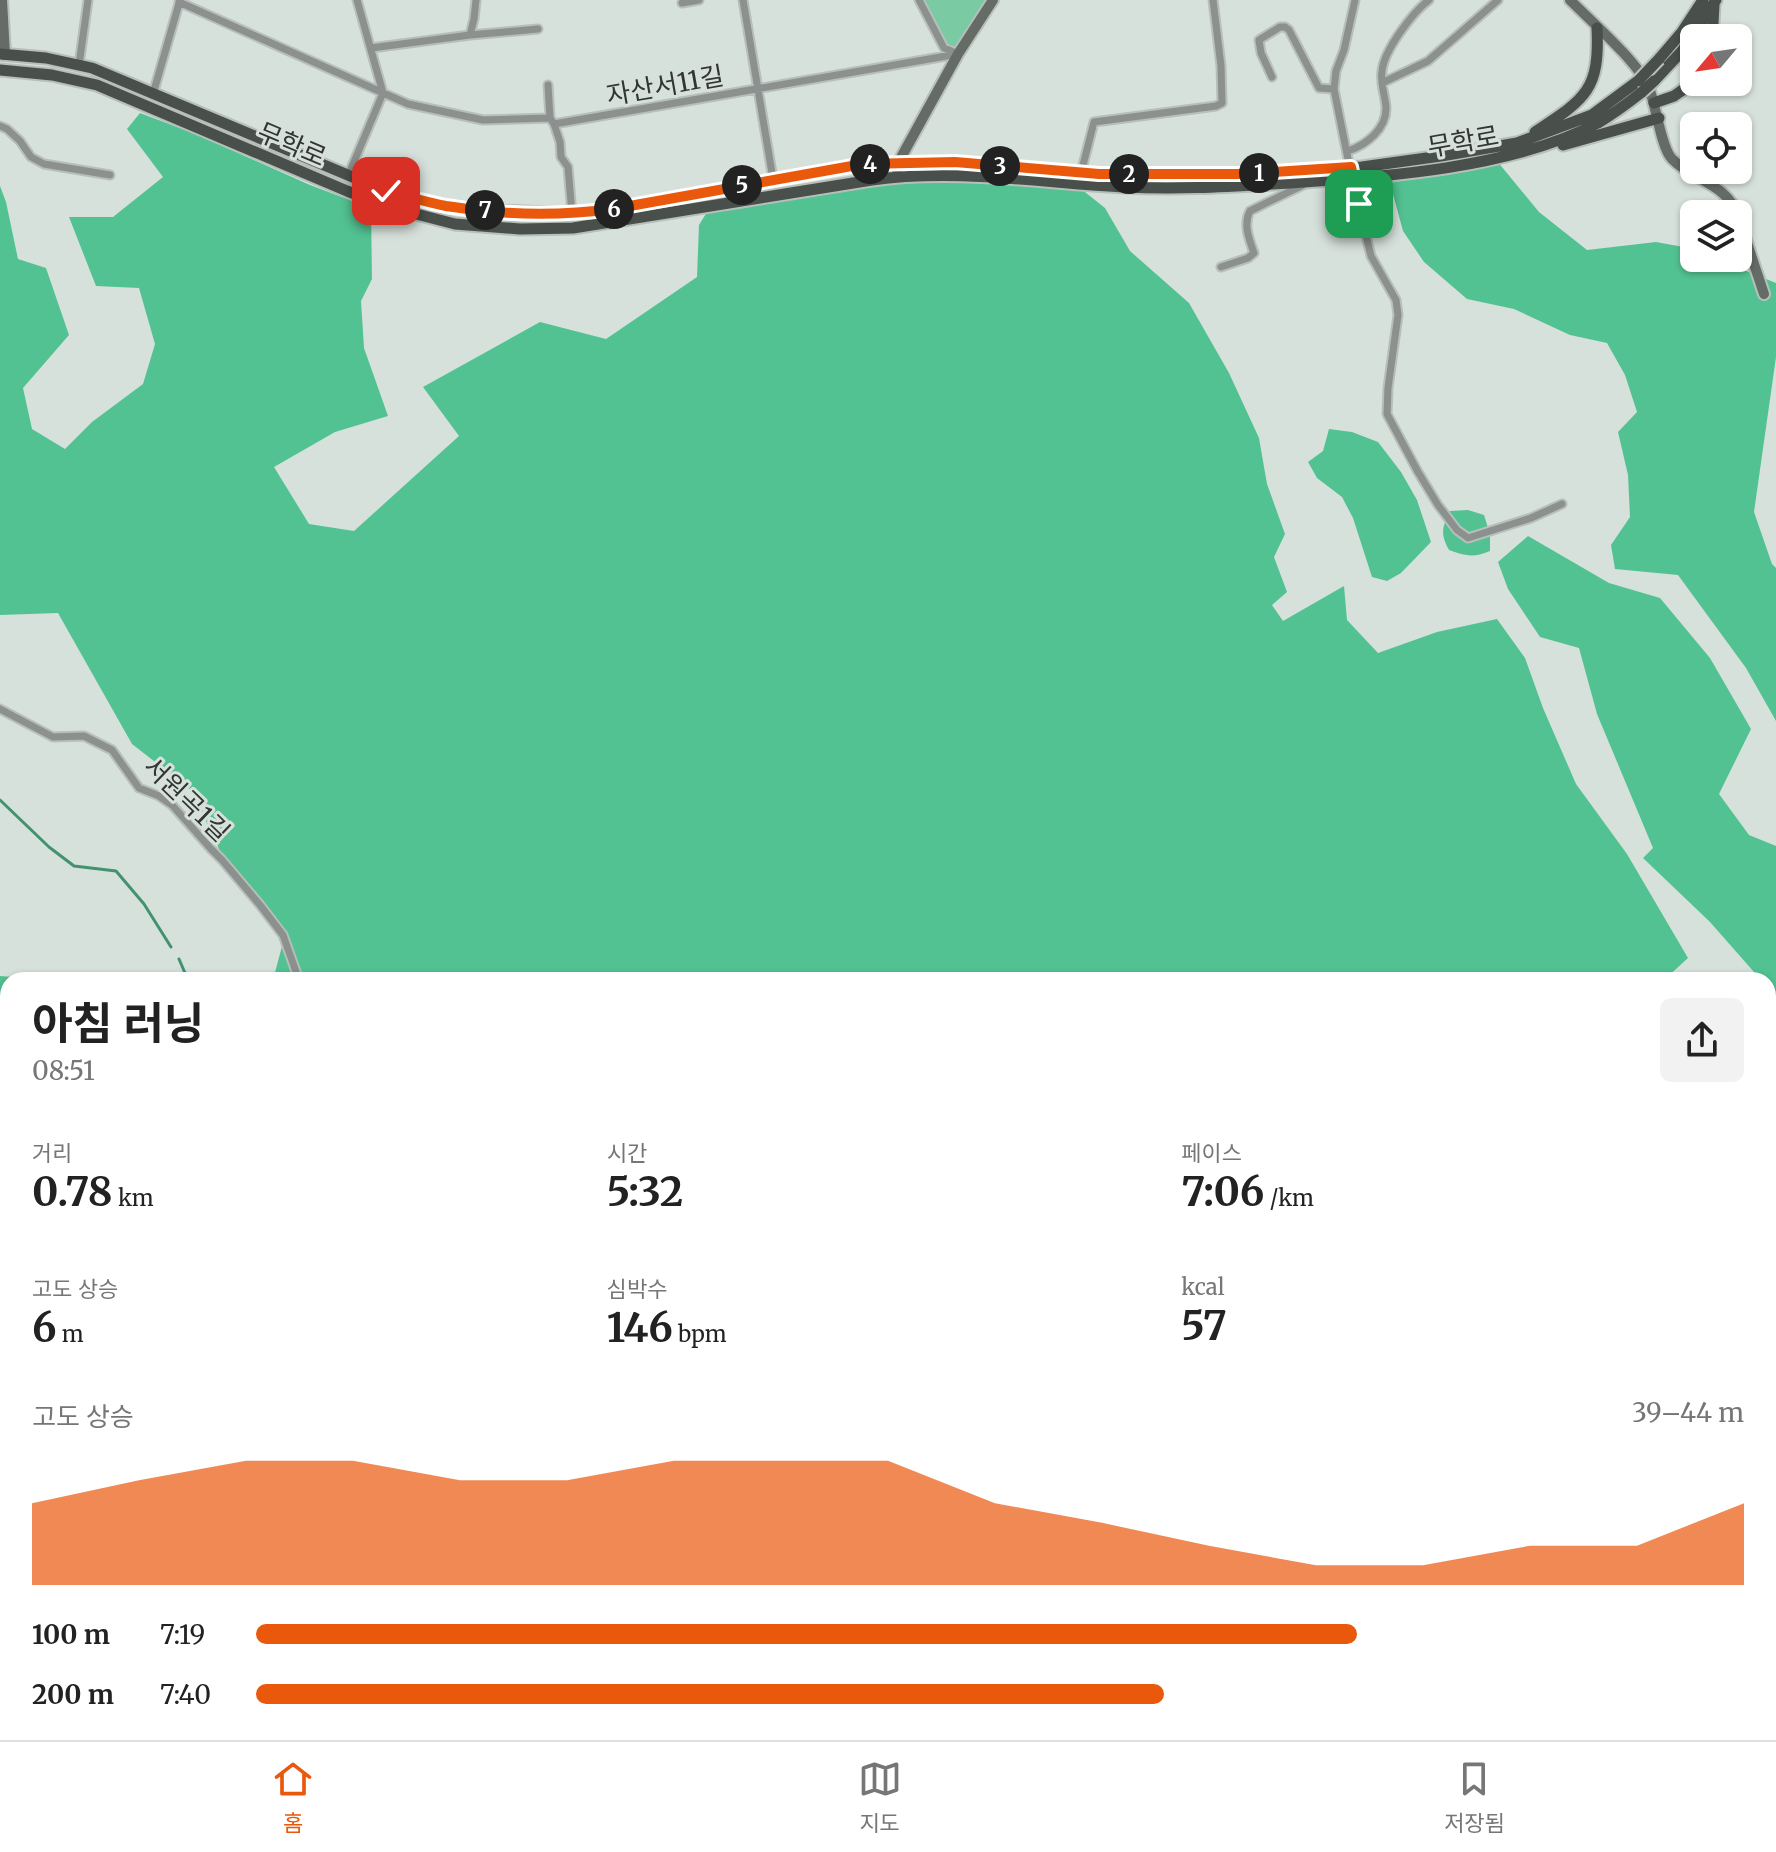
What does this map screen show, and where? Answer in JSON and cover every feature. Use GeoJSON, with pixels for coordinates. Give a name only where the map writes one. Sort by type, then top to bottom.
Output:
{"type":"FeatureCollection","features":[{"type":"Feature","properties":{"kind":"main road"},"geometry":{"type":"LineString","coordinates":[[2,0],[2,55]]}},
{"type":"Feature","properties":{"kind":"main road"},"geometry":{"type":"LineString","coordinates":[[897,177],[898,163],[958,54],[993,0]]}},
{"type":"Feature","properties":{"kind":"main road"},"geometry":{"type":"LineString","coordinates":[[1570,0],[1632,64],[1646,85],[1659,118],[1665,148],[1672,159],[1729,200]]}},
{"type":"Feature","properties":{"kind":"main road"},"geometry":{"type":"LineString","coordinates":[[1646,85],[1659,59],[1711,2]]}},
{"type":"Feature","properties":{"kind":"main road"},"geometry":{"type":"LineString","coordinates":[[1711,2],[1713,24]]}},
{"type":"Feature","properties":{"kind":"main road","name":"무학로"},"geometry":{"type":"LineString","coordinates":[[1522,147],[1592,115],[1646,85],[1682,51],[1711,2]]}},
{"type":"Feature","properties":{"kind":"main road","name":"무학로"},"geometry":{"type":"LineString","coordinates":[[1522,147],[1577,102],[1594,79],[1597,28]]}},
{"type":"Feature","properties":{"kind":"main road","name":"무학로"},"geometry":{"type":"LineString","coordinates":[[2,55],[46,58],[92,68],[386,191],[446,206],[499,211],[572,214],[613,209],[863,164],[955,162],[1099,174],[1351,173]]}},
{"type":"Feature","properties":{"kind":"main road","name":"무학로"},"geometry":{"type":"LineString","coordinates":[[0,70],[52,75],[97,85],[393,208],[455,224],[520,229],[573,228],[897,177],[941,175],[1171,188],[1308,182],[1441,156],[1522,147],[1552,149],[1659,118]]}},
{"type":"Feature","properties":{"kind":"main road"},"geometry":{"type":"LineString","coordinates":[[1654,103],[1680,92]]}},
{"type":"Feature","properties":{"kind":"main road"},"geometry":{"type":"LineString","coordinates":[[1752,258],[1764,294]]}},
{"type":"Feature","properties":{"kind":"street"},"geometry":{"type":"LineString","coordinates":[[79,65],[88,0]]}},
{"type":"Feature","properties":{"kind":"street"},"geometry":{"type":"LineString","coordinates":[[348,176],[383,93],[357,0]]}},
{"type":"Feature","properties":{"kind":"street"},"geometry":{"type":"LineString","coordinates":[[470,35],[476,0]]}},
{"type":"Feature","properties":{"kind":"street"},"geometry":{"type":"LineString","coordinates":[[682,3],[699,0]]}},
{"type":"Feature","properties":{"kind":"street"},"geometry":{"type":"LineString","coordinates":[[743,0],[773,179]]}},
{"type":"Feature","properties":{"kind":"street"},"geometry":{"type":"LineString","coordinates":[[919,0],[944,48],[958,54]]}},
{"type":"Feature","properties":{"kind":"street"},"geometry":{"type":"LineString","coordinates":[[1081,173],[1094,122],[1222,103],[1213,0]]}},
{"type":"Feature","properties":{"kind":"street"},"geometry":{"type":"LineString","coordinates":[[1355,0],[1334,89],[1371,256],[1396,300],[1398,315],[1387,414],[1438,505],[1457,530],[1468,538],[1531,518],[1562,504]]}},
{"type":"Feature","properties":{"kind":"street"},"geometry":{"type":"LineString","coordinates":[[1348,151],[1359,147],[1380,128],[1386,106],[1381,73],[1384,60],[1392,44],[1419,8],[1429,0]]}},
{"type":"Feature","properties":{"kind":"street"},"geometry":{"type":"LineString","coordinates":[[1382,83],[1428,61],[1498,0]]}},
{"type":"Feature","properties":{"kind":"street"},"geometry":{"type":"LineString","coordinates":[[153,94],[180,1]]}},
{"type":"Feature","properties":{"kind":"street","name":"자산서11길"},"geometry":{"type":"LineString","coordinates":[[180,1],[408,104],[483,120],[552,121],[958,54]]}},
{"type":"Feature","properties":{"kind":"street"},"geometry":{"type":"LineString","coordinates":[[1272,77],[1261,53],[1259,40],[1285,27],[1319,88],[1334,89]]}},
{"type":"Feature","properties":{"kind":"street"},"geometry":{"type":"LineString","coordinates":[[371,48],[538,29]]}},
{"type":"Feature","properties":{"kind":"street"},"geometry":{"type":"LineString","coordinates":[[548,85],[552,121],[560,142],[561,157],[568,167],[572,214]]}},
{"type":"Feature","properties":{"kind":"street"},"geometry":{"type":"LineString","coordinates":[[0,126],[20,141],[31,157],[44,164],[110,175]]}},
{"type":"Feature","properties":{"kind":"street"},"geometry":{"type":"LineString","coordinates":[[1221,267],[1254,253],[1246,218],[1250,211],[1308,182]]}},
{"type":"Feature","properties":{"kind":"street","name":"서원곡1길"},"geometry":{"type":"LineString","coordinates":[[0,709],[53,737],[84,736],[112,750],[139,788],[172,805],[260,905],[283,935],[296,972]]}},
{"type":"Feature","properties":{"kind":"green space"},"geometry":{"type":"Polygon","coordinates":[[[922,0],[988,0],[955,50],[946,46],[922,0]]]}},
{"type":"Feature","properties":{"kind":"green space"},"geometry":{"type":"Polygon","coordinates":[[[140,113],[371,208],[372,279],[361,301],[364,348],[388,416],[335,432],[274,467],[309,524],[354,531],[459,436],[423,387],[540,322],[606,339],[697,277],[699,225],[707,212],[954,172],[1018,171],[1071,181],[1105,208],[1130,251],[1189,303],[1229,373],[1259,438],[1267,484],[1285,534],[1274,557],[1287,592],[1272,605],[1283,621],[1344,586],[1347,620],[1378,653],[1437,632],[1497,619],[1525,658],[1576,784],[1627,854],[1688,958],[1673,972],[275,972],[285,935],[220,851],[191,790],[132,744],[58,613],[0,615],[0,186],[18,259],[46,268],[69,335],[23,388],[32,429],[65,449],[92,422],[143,384],[155,344],[139,288],[96,286],[69,217],[113,217],[163,177],[127,129],[140,113]]]}},
{"type":"Feature","properties":{"kind":"green space"},"geometry":{"type":"Polygon","coordinates":[[[1497,161],[1539,212],[1587,250],[1656,242],[1680,246],[1680,272],[1749,272],[1776,283],[1776,357],[1754,512],[1776,568],[1776,721],[1746,668],[1678,575],[1615,569],[1611,545],[1630,517],[1628,475],[1618,432],[1637,412],[1625,375],[1607,343],[1570,335],[1514,309],[1467,299],[1424,262],[1403,231],[1390,183],[1497,161]]]}},
{"type":"Feature","properties":{"kind":"green space"},"geometry":{"type":"Polygon","coordinates":[[[1329,429],[1352,432],[1378,442],[1417,500],[1431,542],[1401,573],[1387,581],[1372,577],[1353,518],[1342,497],[1317,478],[1308,462],[1323,451],[1329,429]]]}},
{"type":"Feature","properties":{"kind":"green space"},"geometry":{"type":"Polygon","coordinates":[[[1468,510],[1484,515],[1490,534],[1490,551],[1470,555],[1449,550],[1443,530],[1450,511],[1468,510]]]}},
{"type":"Feature","properties":{"kind":"green space"},"geometry":{"type":"Polygon","coordinates":[[[1528,536],[1609,583],[1660,598],[1710,658],[1751,729],[1719,794],[1749,835],[1776,846],[1776,972],[1754,972],[1710,922],[1643,858],[1653,848],[1597,714],[1579,648],[1540,637],[1508,589],[1498,562],[1528,536]]]}},
{"type":"Feature","properties":{"kind":"waterway"},"geometry":{"type":"LineString","coordinates":[[0,800],[49,847],[74,866],[116,871],[144,904],[171,947]]}},
{"type":"Feature","properties":{"kind":"waterway"},"geometry":{"type":"LineString","coordinates":[[179,959],[185,972]]}},
{"type":"Feature","properties":{"kind":"route"},"geometry":{"type":"LineString","coordinates":[[386,191],[446,206],[572,214],[863,164],[955,162],[1099,174],[1245,174],[1351,167],[1359,204]]}}]}
